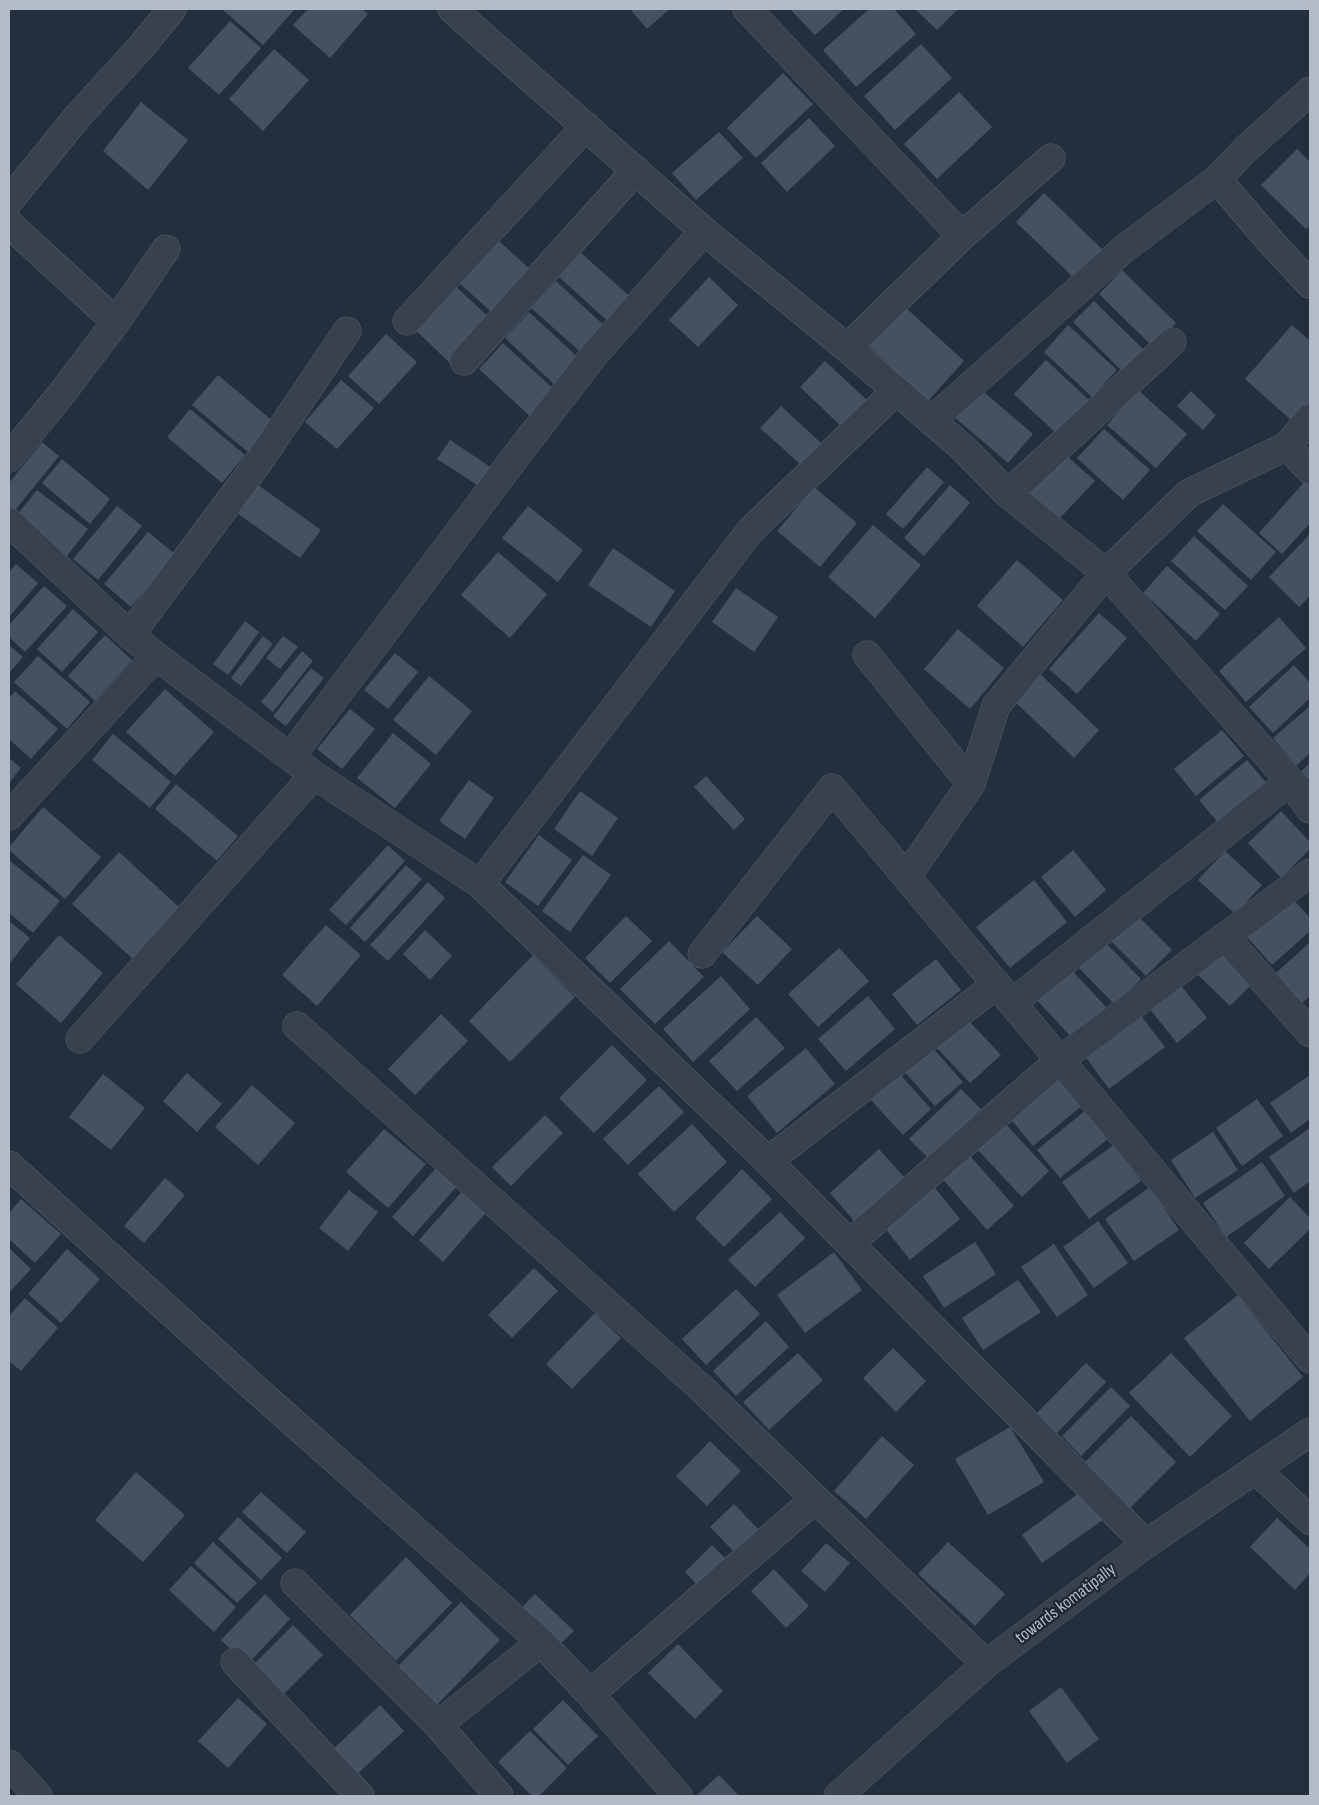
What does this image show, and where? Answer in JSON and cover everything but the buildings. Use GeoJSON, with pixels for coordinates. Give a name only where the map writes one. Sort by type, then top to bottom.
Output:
{"type":"FeatureCollection","features":[{"type":"Feature","properties":{"kind":"street"},"geometry":{"type":"LineString","coordinates":[[9,202],[78,116],[172,9]]}},
{"type":"Feature","properties":{"kind":"street"},"geometry":{"type":"LineString","coordinates":[[452,9],[704,230],[847,348],[963,448],[1008,494],[1106,573],[1290,781],[1310,809]]}},
{"type":"Feature","properties":{"kind":"street"},"geometry":{"type":"LineString","coordinates":[[747,9],[962,236]]}},
{"type":"Feature","properties":{"kind":"street"},"geometry":{"type":"LineString","coordinates":[[931,421],[1126,248],[1217,179],[1247,148],[1310,91]]}},
{"type":"Feature","properties":{"kind":"street"},"geometry":{"type":"LineString","coordinates":[[407,321],[586,126]]}},
{"type":"Feature","properties":{"kind":"street"},"geometry":{"type":"LineString","coordinates":[[847,348],[962,236],[1051,158]]}},
{"type":"Feature","properties":{"kind":"street"},"geometry":{"type":"LineString","coordinates":[[464,361],[636,170]]}},
{"type":"Feature","properties":{"kind":"street"},"geometry":{"type":"LineString","coordinates":[[1217,179],[1310,284]]}},
{"type":"Feature","properties":{"kind":"street"},"geometry":{"type":"LineString","coordinates":[[9,224],[116,322]]}},
{"type":"Feature","properties":{"kind":"street"},"geometry":{"type":"LineString","coordinates":[[291,756],[594,355],[704,230]]}},
{"type":"Feature","properties":{"kind":"street"},"geometry":{"type":"LineString","coordinates":[[9,458],[59,397],[116,322],[166,249]]}},
{"type":"Feature","properties":{"kind":"street"},"geometry":{"type":"LineString","coordinates":[[130,635],[260,460],[347,331]]}},
{"type":"Feature","properties":{"kind":"street"},"geometry":{"type":"LineString","coordinates":[[1008,494],[1172,342]]}},
{"type":"Feature","properties":{"kind":"street"},"geometry":{"type":"LineString","coordinates":[[480,884],[750,532],[896,391]]}},
{"type":"Feature","properties":{"kind":"street"},"geometry":{"type":"LineString","coordinates":[[907,876],[971,784],[996,706],[1106,573],[1189,493],[1287,446],[1310,418]]}},
{"type":"Feature","properties":{"kind":"street"},"geometry":{"type":"LineString","coordinates":[[1287,446],[1310,470]]}},
{"type":"Feature","properties":{"kind":"street"},"geometry":{"type":"LineString","coordinates":[[9,522],[130,635],[156,656],[314,775],[480,884],[768,1161],[1146,1544]]}},
{"type":"Feature","properties":{"kind":"street"},"geometry":{"type":"LineString","coordinates":[[867,655],[971,784]]}},
{"type":"Feature","properties":{"kind":"street"},"geometry":{"type":"LineString","coordinates":[[9,816],[156,656]]}},
{"type":"Feature","properties":{"kind":"street"},"geometry":{"type":"LineString","coordinates":[[80,1039],[314,775]]}},
{"type":"Feature","properties":{"kind":"street"},"geometry":{"type":"LineString","coordinates":[[768,1161],[1005,993],[1290,781]]}},
{"type":"Feature","properties":{"kind":"street"},"geometry":{"type":"LineString","coordinates":[[702,954],[832,788],[1310,1359]]}},
{"type":"Feature","properties":{"kind":"street"},"geometry":{"type":"LineString","coordinates":[[850,1243],[1060,1060],[1310,873]]}},
{"type":"Feature","properties":{"kind":"street"},"geometry":{"type":"LineString","coordinates":[[1225,937],[1310,1033]]}},
{"type":"Feature","properties":{"kind":"street"},"geometry":{"type":"LineString","coordinates":[[297,1026],[701,1388],[986,1664]]}},
{"type":"Feature","properties":{"kind":"street"},"geometry":{"type":"LineString","coordinates":[[14,1179],[258,1391],[541,1642],[590,1694],[678,1796]]}},
{"type":"Feature","properties":{"kind":"street","name":"towards komatipally"},"geometry":{"type":"LineString","coordinates":[[838,1796],[986,1664],[1146,1544],[1310,1432]]}},
{"type":"Feature","properties":{"kind":"street"},"geometry":{"type":"LineString","coordinates":[[1255,1470],[1310,1520]]}},
{"type":"Feature","properties":{"kind":"street"},"geometry":{"type":"LineString","coordinates":[[590,1694],[815,1499]]}},
{"type":"Feature","properties":{"kind":"street"},"geometry":{"type":"LineString","coordinates":[[295,1583],[438,1725],[499,1796]]}},
{"type":"Feature","properties":{"kind":"street"},"geometry":{"type":"LineString","coordinates":[[438,1725],[541,1642]]}},
{"type":"Feature","properties":{"kind":"street"},"geometry":{"type":"LineString","coordinates":[[234,1662],[360,1796]]}},
{"type":"Feature","properties":{"kind":"street"},"geometry":{"type":"LineString","coordinates":[[9,1764],[38,1796]]}}]}
